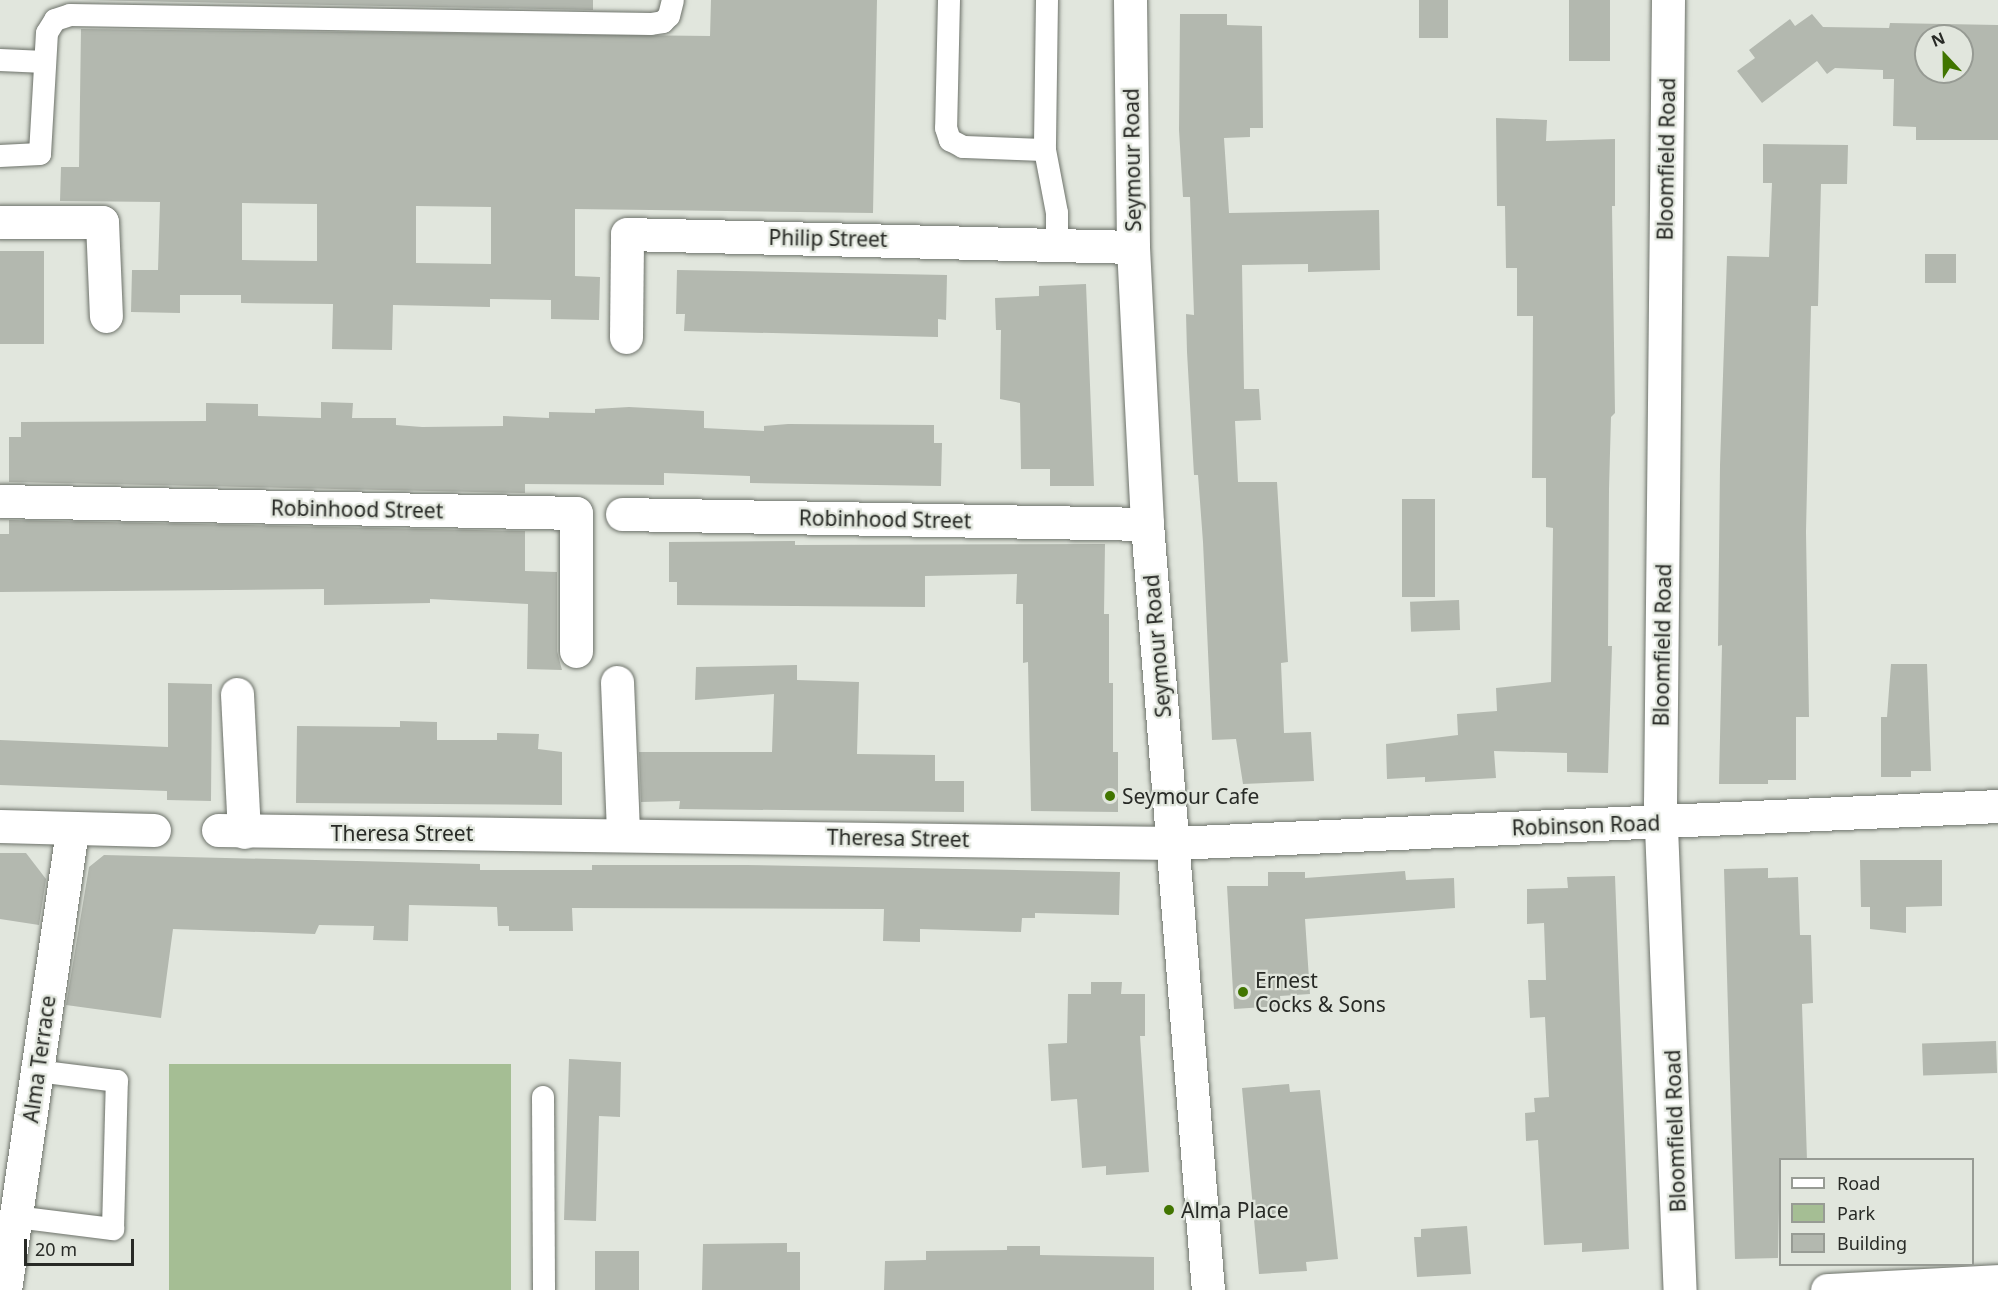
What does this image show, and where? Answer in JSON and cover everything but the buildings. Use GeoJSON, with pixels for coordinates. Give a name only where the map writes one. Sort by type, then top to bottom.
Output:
{"type":"FeatureCollection","features":[{"type":"Feature","properties":{"kind":"street","name":"Seymour Road"},"geometry":{"type":"LineString","coordinates":[[1130,0],[1133,247],[1147,524],[1208,1290]]}},
{"type":"Feature","properties":{"kind":"street","name":"Bloomfield Road"},"geometry":{"type":"LineString","coordinates":[[1668,0],[1662,823],[1680,1290]]}},
{"type":"Feature","properties":{"kind":"street"},"geometry":{"type":"LineString","coordinates":[[0,222],[102,222],[106,316]]}},
{"type":"Feature","properties":{"kind":"street","name":"Philip Street"},"geometry":{"type":"LineString","coordinates":[[626,337],[627,234],[1133,247]]}},
{"type":"Feature","properties":{"kind":"street","name":"Robinhood Street"},"geometry":{"type":"LineString","coordinates":[[0,501],[576,513],[576,651]]}},
{"type":"Feature","properties":{"kind":"street","name":"Robinhood Street"},"geometry":{"type":"LineString","coordinates":[[622,514],[1147,524]]}},
{"type":"Feature","properties":{"kind":"street"},"geometry":{"type":"LineString","coordinates":[[617,682],[623,833]]}},
{"type":"Feature","properties":{"kind":"street","name":"Theresa Street"},"geometry":{"type":"LineString","coordinates":[[237,694],[231,831],[623,833],[1174,843]]}},
{"type":"Feature","properties":{"kind":"street","name":"Robinson Road"},"geometry":{"type":"LineString","coordinates":[[1174,843],[1662,823],[1998,806]]}},
{"type":"Feature","properties":{"kind":"street"},"geometry":{"type":"LineString","coordinates":[[0,826],[154,830]]}},
{"type":"Feature","properties":{"kind":"street","name":"Alma Terrace"},"geometry":{"type":"LineString","coordinates":[[5,1290],[72,829]]}},
{"type":"Feature","properties":{"kind":"street"},"geometry":{"type":"LineString","coordinates":[[1827,1290],[1998,1281]]}},
{"type":"Feature","properties":{"kind":"lane"},"geometry":{"type":"LineString","coordinates":[[0,156],[40,154],[47,33],[55,20],[70,15],[651,24],[663,22],[669,16],[674,0]]}},
{"type":"Feature","properties":{"kind":"lane"},"geometry":{"type":"LineString","coordinates":[[949,0],[946,129],[950,140],[963,147],[1045,150]]}},
{"type":"Feature","properties":{"kind":"lane"},"geometry":{"type":"LineString","coordinates":[[1047,0],[1045,150],[1058,213],[1057,244]]}},
{"type":"Feature","properties":{"kind":"lane"},"geometry":{"type":"LineString","coordinates":[[0,60],[45,62]]}},
{"type":"Feature","properties":{"kind":"lane"},"geometry":{"type":"LineString","coordinates":[[16,1217],[113,1229],[117,1080],[37,1071]]}},
{"type":"Feature","properties":{"kind":"lane"},"geometry":{"type":"LineString","coordinates":[[543,1097],[544,1290]]}},
{"type":"Feature","properties":{"kind":"green space"},"geometry":{"type":"Polygon","coordinates":[[[169,1064],[511,1064],[511,1290],[169,1290],[169,1064]]]}},
{"type":"Feature","properties":{"kind":"place","name":"Seymour Cafe"},"geometry":{"type":"Point","coordinates":[1110,796]}},
{"type":"Feature","properties":{"kind":"place","name":"Ernest Cocks & Sons"},"geometry":{"type":"Point","coordinates":[1243,992]}},
{"type":"Feature","properties":{"kind":"place","name":"Alma Place"},"geometry":{"type":"Point","coordinates":[1169,1210]}}]}
